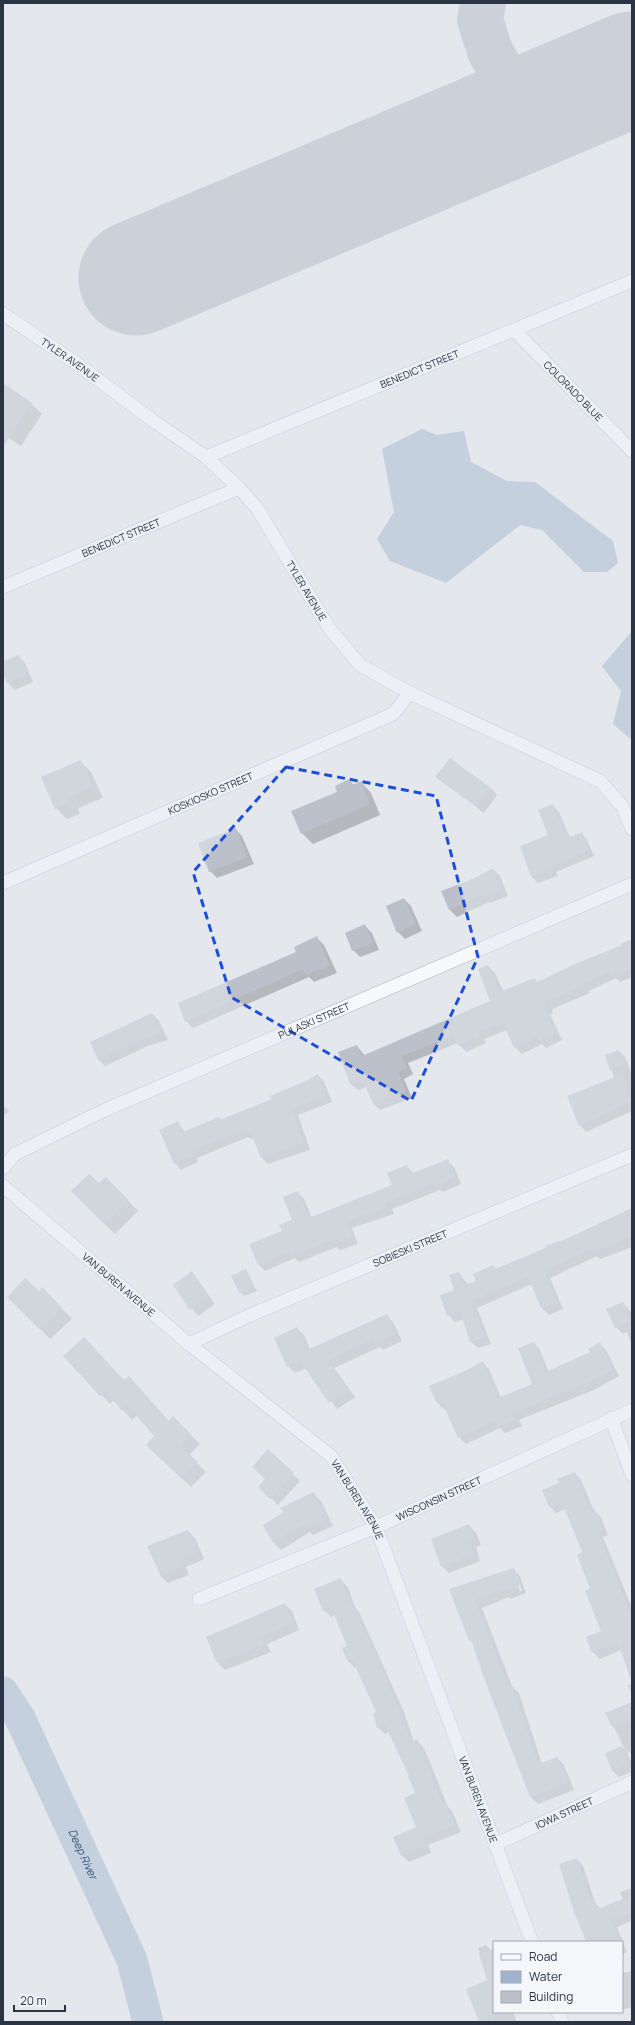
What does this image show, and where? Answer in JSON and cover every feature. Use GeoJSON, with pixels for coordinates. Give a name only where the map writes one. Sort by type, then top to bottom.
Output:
{"type":"FeatureCollection","features":[{"type":"Feature","properties":{"kind":"street","name":"BENEDICT STREET"},"geometry":{"type":"LineString","coordinates":[[206,457],[632,281]]}},
{"type":"Feature","properties":{"kind":"street","name":"TYLER AVENUE"},"geometry":{"type":"LineString","coordinates":[[3,314],[76,363],[152,420],[206,457],[239,488],[256,508],[329,628],[360,665],[410,693],[600,781],[622,806],[632,828]]}},
{"type":"Feature","properties":{"kind":"street","name":"COLORADO BLUE"},"geometry":{"type":"LineString","coordinates":[[514,330],[632,451]]}},
{"type":"Feature","properties":{"kind":"street","name":"BENEDICT STREET"},"geometry":{"type":"LineString","coordinates":[[3,586],[239,488]]}},
{"type":"Feature","properties":{"kind":"street","name":"KOSKIOSKO STREET"},"geometry":{"type":"LineString","coordinates":[[3,883],[393,714],[410,693]]}},
{"type":"Feature","properties":{"kind":"street","name":"PULASKI STREET"},"geometry":{"type":"LineString","coordinates":[[3,1168],[15,1154],[105,1110],[632,884]]}},
{"type":"Feature","properties":{"kind":"street","name":"SOBIESKI STREET"},"geometry":{"type":"LineString","coordinates":[[189,1344],[256,1313],[632,1155]]}},
{"type":"Feature","properties":{"kind":"street","name":"VAN BUREN AVENUE"},"geometry":{"type":"LineString","coordinates":[[3,1186],[189,1344],[331,1456],[376,1527],[532,1941]]}},
{"type":"Feature","properties":{"kind":"street","name":"WISCONSIN STREET"},"geometry":{"type":"LineString","coordinates":[[199,1599],[376,1527],[611,1418],[632,1410]]}},
{"type":"Feature","properties":{"kind":"street"},"geometry":{"type":"LineString","coordinates":[[611,1418],[632,1475]]}},
{"type":"Feature","properties":{"kind":"street","name":"IOWA STREET"},"geometry":{"type":"LineString","coordinates":[[496,1844],[632,1782]]}},
{"type":"Feature","properties":{"kind":"highlighted area"},"geometry":{"type":"Polygon","coordinates":[[[286,767],[436,796],[478,957],[411,1101],[231,997],[193,872],[286,767]]]}},
{"type":"Feature","properties":{"kind":"water"},"geometry":{"type":"Polygon","coordinates":[[[422,429],[437,435],[464,431],[471,462],[507,481],[535,482],[613,541],[618,563],[607,572],[584,572],[542,530],[520,525],[446,583],[390,561],[377,539],[394,512],[382,449],[422,429]]]}},
{"type":"Feature","properties":{"kind":"water"},"geometry":{"type":"Polygon","coordinates":[[[632,631],[632,740],[613,724],[621,691],[602,666],[632,631]]]}},
{"type":"Feature","properties":{"kind":"building"},"geometry":{"type":"Polygon","coordinates":[[[3,383],[32,403],[3,447],[3,383]]]}},
{"type":"Feature","properties":{"kind":"building"},"geometry":{"type":"Polygon","coordinates":[[[19,655],[27,675],[7,683],[3,674],[3,661],[19,655]]]}},
{"type":"Feature","properties":{"kind":"building"},"geometry":{"type":"Polygon","coordinates":[[[450,758],[491,788],[477,807],[435,777],[450,758]]]}},
{"type":"Feature","properties":{"kind":"building"},"geometry":{"type":"Polygon","coordinates":[[[81,760],[93,787],[68,798],[70,803],[55,809],[41,777],[81,760]]]}},
{"type":"Feature","properties":{"kind":"building"},"geometry":{"type":"Polygon","coordinates":[[[349,779],[352,785],[361,781],[370,804],[301,834],[291,811],[337,792],[335,786],[349,779]]]}},
{"type":"Feature","properties":{"kind":"building"},"geometry":{"type":"Polygon","coordinates":[[[553,804],[567,838],[582,832],[589,850],[551,866],[552,870],[531,877],[520,846],[548,835],[538,810],[553,804]]]}},
{"type":"Feature","properties":{"kind":"building"},"geometry":{"type":"Polygon","coordinates":[[[236,828],[247,857],[209,872],[198,843],[236,828]]]}},
{"type":"Feature","properties":{"kind":"building"},"geometry":{"type":"Polygon","coordinates":[[[493,868],[501,889],[483,897],[482,895],[449,910],[441,891],[475,878],[493,868]]]}},
{"type":"Feature","properties":{"kind":"building"},"geometry":{"type":"Polygon","coordinates":[[[404,898],[416,924],[397,933],[386,906],[404,898]]]}},
{"type":"Feature","properties":{"kind":"building"},"geometry":{"type":"Polygon","coordinates":[[[365,924],[373,943],[352,951],[345,933],[365,924]]]}},
{"type":"Feature","properties":{"kind":"building"},"geometry":{"type":"Polygon","coordinates":[[[317,936],[330,966],[306,975],[303,969],[185,1022],[178,1003],[296,952],[294,947],[317,936]]]}},
{"type":"Feature","properties":{"kind":"building"},"geometry":{"type":"Polygon","coordinates":[[[632,941],[632,968],[612,976],[610,971],[583,984],[584,986],[545,1002],[547,1006],[544,1007],[556,1033],[539,1041],[537,1037],[514,1048],[503,1023],[478,1032],[480,1037],[458,1046],[454,1035],[402,1056],[407,1068],[398,1072],[406,1092],[373,1103],[364,1083],[362,1084],[361,1080],[350,1084],[338,1052],[357,1045],[362,1056],[490,1001],[478,969],[488,965],[500,992],[535,978],[537,982],[575,964],[632,941]]]}},
{"type":"Feature","properties":{"kind":"building"},"geometry":{"type":"Polygon","coordinates":[[[152,1013],[161,1033],[141,1040],[98,1060],[90,1042],[152,1013]]]}},
{"type":"Feature","properties":{"kind":"building"},"geometry":{"type":"Polygon","coordinates":[[[619,1050],[625,1064],[610,1070],[605,1055],[619,1050]]]}},
{"type":"Feature","properties":{"kind":"building"},"geometry":{"type":"Polygon","coordinates":[[[318,1074],[326,1095],[292,1109],[304,1143],[261,1158],[250,1131],[244,1134],[243,1130],[191,1151],[193,1155],[174,1164],[159,1130],[178,1121],[183,1132],[219,1117],[220,1120],[272,1099],[270,1096],[306,1081],[318,1074]]]}},
{"type":"Feature","properties":{"kind":"building"},"geometry":{"type":"Polygon","coordinates":[[[623,1074],[632,1101],[579,1126],[567,1096],[623,1074]]]}},
{"type":"Feature","properties":{"kind":"building"},"geometry":{"type":"Polygon","coordinates":[[[448,1159],[455,1177],[435,1186],[434,1183],[386,1203],[388,1207],[346,1221],[352,1237],[333,1244],[331,1240],[292,1256],[290,1251],[258,1265],[249,1244],[282,1231],[279,1225],[292,1220],[283,1197],[298,1191],[309,1218],[392,1185],[387,1173],[407,1165],[411,1174],[448,1159]]]}},
{"type":"Feature","properties":{"kind":"building"},"geometry":{"type":"Polygon","coordinates":[[[89,1174],[99,1183],[106,1177],[129,1200],[104,1224],[71,1191],[89,1174]]]}},
{"type":"Feature","properties":{"kind":"building"},"geometry":{"type":"Polygon","coordinates":[[[632,1208],[632,1237],[592,1253],[591,1249],[544,1271],[557,1302],[541,1308],[528,1277],[471,1301],[485,1337],[470,1342],[460,1311],[447,1316],[440,1295],[454,1290],[449,1275],[459,1272],[464,1285],[476,1281],[473,1274],[493,1265],[495,1269],[546,1248],[545,1246],[566,1239],[632,1208]]]}},
{"type":"Feature","properties":{"kind":"building"},"geometry":{"type":"Polygon","coordinates":[[[246,1269],[255,1288],[240,1294],[231,1276],[246,1269]]]}},
{"type":"Feature","properties":{"kind":"building"},"geometry":{"type":"Polygon","coordinates":[[[192,1271],[209,1296],[190,1310],[173,1285],[192,1271]]]}},
{"type":"Feature","properties":{"kind":"building"},"geometry":{"type":"Polygon","coordinates":[[[25,1278],[39,1291],[42,1287],[62,1308],[39,1329],[7,1297],[25,1278]]]}},
{"type":"Feature","properties":{"kind":"building"},"geometry":{"type":"Polygon","coordinates":[[[623,1302],[631,1320],[615,1328],[606,1309],[623,1302]]]}},
{"type":"Feature","properties":{"kind":"building"},"geometry":{"type":"Polygon","coordinates":[[[387,1314],[396,1334],[375,1343],[374,1339],[328,1360],[348,1390],[329,1403],[300,1361],[287,1367],[274,1338],[297,1327],[307,1350],[387,1314]]]}},
{"type":"Feature","properties":{"kind":"building"},"geometry":{"type":"Polygon","coordinates":[[[84,1337],[124,1380],[129,1376],[169,1421],[173,1416],[191,1434],[180,1446],[198,1462],[181,1478],[146,1445],[154,1436],[127,1405],[122,1411],[105,1391],[100,1396],[63,1356],[84,1337]]]}},
{"type":"Feature","properties":{"kind":"building"},"geometry":{"type":"Polygon","coordinates":[[[534,1342],[546,1372],[590,1352],[588,1349],[600,1342],[613,1369],[587,1383],[513,1413],[516,1419],[497,1427],[495,1421],[458,1438],[441,1400],[436,1402],[429,1386],[465,1371],[483,1361],[498,1398],[532,1384],[518,1348],[534,1342]]]}},
{"type":"Feature","properties":{"kind":"building"},"geometry":{"type":"Polygon","coordinates":[[[268,1449],[294,1473],[270,1499],[258,1487],[265,1479],[252,1467],[268,1449]]]}},
{"type":"Feature","properties":{"kind":"building"},"geometry":{"type":"Polygon","coordinates":[[[575,1472],[591,1511],[595,1509],[602,1529],[597,1530],[632,1617],[632,1677],[630,1678],[618,1642],[592,1653],[586,1637],[601,1631],[585,1591],[590,1588],[577,1555],[582,1552],[562,1502],[549,1507],[542,1490],[559,1483],[557,1479],[575,1472]]]}},
{"type":"Feature","properties":{"kind":"building"},"geometry":{"type":"Polygon","coordinates":[[[314,1492],[327,1519],[306,1529],[303,1524],[273,1543],[263,1525],[284,1512],[280,1508],[314,1492]]]}},
{"type":"Feature","properties":{"kind":"building"},"geometry":{"type":"Polygon","coordinates":[[[469,1524],[475,1538],[469,1540],[474,1554],[441,1567],[431,1539],[469,1524]]]}},
{"type":"Feature","properties":{"kind":"building"},"geometry":{"type":"Polygon","coordinates":[[[188,1530],[197,1552],[180,1560],[183,1567],[161,1576],[147,1546],[188,1530]]]}},
{"type":"Feature","properties":{"kind":"building"},"geometry":{"type":"Polygon","coordinates":[[[514,1568],[520,1586],[503,1592],[502,1590],[475,1600],[508,1687],[512,1685],[538,1764],[557,1757],[568,1783],[530,1797],[488,1689],[471,1640],[469,1641],[449,1589],[514,1568]]]}},
{"type":"Feature","properties":{"kind":"building"},"geometry":{"type":"Polygon","coordinates":[[[341,1578],[350,1604],[353,1603],[397,1704],[411,1743],[417,1739],[443,1804],[446,1803],[455,1825],[422,1838],[425,1846],[401,1856],[393,1837],[416,1827],[404,1798],[415,1793],[409,1776],[385,1725],[377,1728],[373,1713],[376,1712],[352,1659],[347,1661],[342,1648],[347,1646],[331,1607],[323,1611],[314,1589],[341,1578]]]}},
{"type":"Feature","properties":{"kind":"building"},"geometry":{"type":"Polygon","coordinates":[[[285,1603],[293,1623],[261,1637],[264,1645],[217,1663],[206,1637],[285,1603]]]}},
{"type":"Feature","properties":{"kind":"building"},"geometry":{"type":"Polygon","coordinates":[[[632,1702],[632,1719],[612,1727],[605,1713],[632,1702]]]}},
{"type":"Feature","properties":{"kind":"building"},"geometry":{"type":"Polygon","coordinates":[[[621,1746],[628,1764],[612,1771],[605,1754],[621,1746]]]}},
{"type":"Feature","properties":{"kind":"building"},"geometry":{"type":"Polygon","coordinates":[[[577,1858],[591,1902],[594,1900],[598,1909],[632,1895],[632,1912],[611,1920],[620,1941],[586,1941],[573,1909],[559,1864],[577,1858]]]}},
{"type":"Feature","properties":{"kind":"building"},"geometry":{"type":"Polygon","coordinates":[[[493,1949],[494,2022],[479,2022],[466,1989],[487,1980],[479,1954],[493,1949]]]}},
{"type":"Feature","properties":{"kind":"waterway","name":"Deep River"},"geometry":{"type":"LineString","coordinates":[[3,1692],[20,1718],[132,1960],[148,2022]]}},
{"type":"Feature","properties":{"kind":"taxiway"},"geometry":{"type":"LineString","coordinates":[[483,3],[480,20],[490,51],[525,114]]}},
{"type":"Feature","properties":{"kind":"runway"},"geometry":{"type":"LineString","coordinates":[[136,278],[632,69]]}}]}
